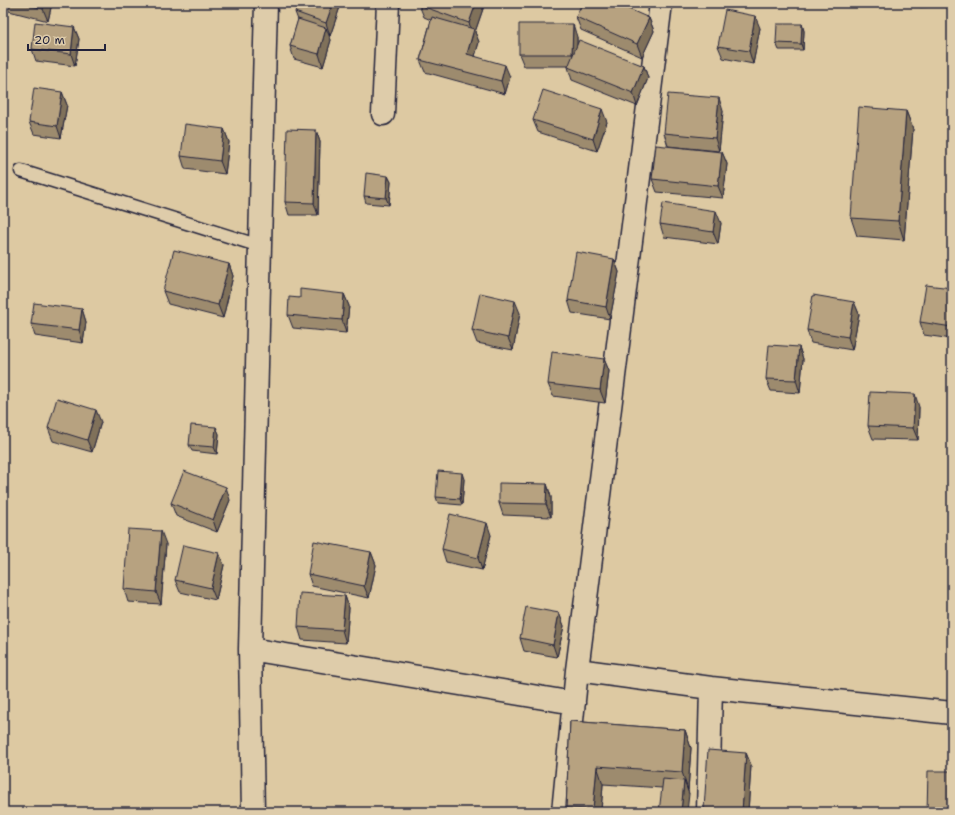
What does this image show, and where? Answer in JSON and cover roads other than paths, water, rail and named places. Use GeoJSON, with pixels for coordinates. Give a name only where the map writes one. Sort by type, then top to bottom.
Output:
{"type":"FeatureCollection","features":[{"type":"Feature","properties":{"kind":"street"},"geometry":{"type":"LineString","coordinates":[[252,812],[250,650],[266,3]]}},
{"type":"Feature","properties":{"kind":"street"},"geometry":{"type":"LineString","coordinates":[[383,114],[388,3]]}},
{"type":"Feature","properties":{"kind":"street"},"geometry":{"type":"LineString","coordinates":[[563,812],[577,670],[661,3]]}},
{"type":"Feature","properties":{"kind":"street"},"geometry":{"type":"LineString","coordinates":[[250,650],[574,703]]}},
{"type":"Feature","properties":{"kind":"street"},"geometry":{"type":"LineString","coordinates":[[577,670],[711,688],[952,713]]}},
{"type":"Feature","properties":{"kind":"street"},"geometry":{"type":"LineString","coordinates":[[708,812],[711,688]]}},
{"type":"Feature","properties":{"kind":"lane"},"geometry":{"type":"LineString","coordinates":[[20,172],[260,246]]}}]}
